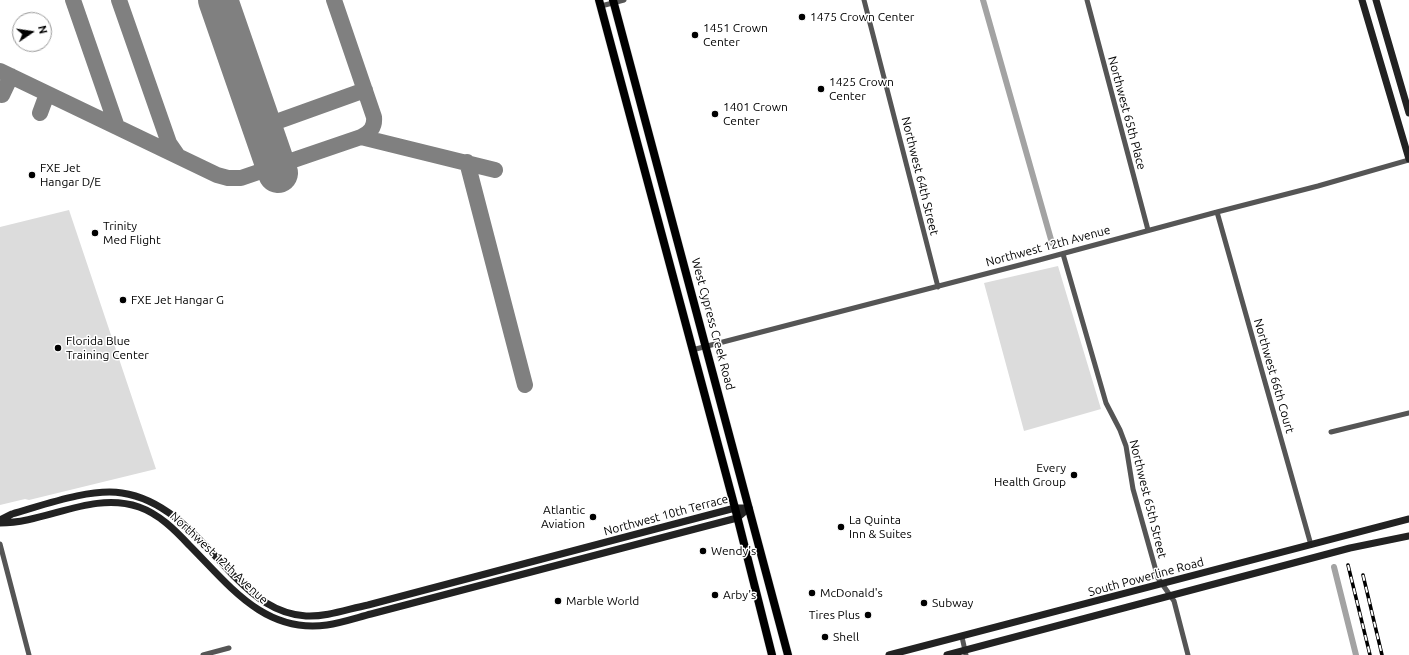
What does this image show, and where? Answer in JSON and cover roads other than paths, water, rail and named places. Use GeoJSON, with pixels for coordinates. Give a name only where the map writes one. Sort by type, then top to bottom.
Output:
{"type":"FeatureCollection","features":[{"type":"Feature","properties":{"kind":"main road","name":"West Cypress Creek Road"},"geometry":{"type":"LineString","coordinates":[[614,1],[788,655]]}},
{"type":"Feature","properties":{"kind":"main road"},"geometry":{"type":"LineString","coordinates":[[600,3],[735,508],[772,655]]}},
{"type":"Feature","properties":{"kind":"main road"},"geometry":{"type":"LineString","coordinates":[[629,112],[640,117],[648,128]]}},
{"type":"Feature","properties":{"kind":"street"},"geometry":{"type":"LineString","coordinates":[[600,3],[624,0]]}},
{"type":"Feature","properties":{"kind":"street","name":"Northwest 64th Street"},"geometry":{"type":"LineString","coordinates":[[864,0],[938,287]]}},
{"type":"Feature","properties":{"kind":"street","name":"Northwest 65th Place"},"geometry":{"type":"LineString","coordinates":[[1087,0],[1148,230]]}},
{"type":"Feature","properties":{"kind":"street"},"geometry":{"type":"LineString","coordinates":[[1362,0],[1409,160]]}},
{"type":"Feature","properties":{"kind":"street"},"geometry":{"type":"LineString","coordinates":[[1376,0],[1409,113]]}},
{"type":"Feature","properties":{"kind":"street","name":"Northwest 12th Avenue"},"geometry":{"type":"LineString","coordinates":[[692,350],[1063,254],[1148,230],[1318,186],[1409,160]]}},
{"type":"Feature","properties":{"kind":"street","name":"Northwest 66th Court"},"geometry":{"type":"LineString","coordinates":[[1217,212],[1311,545]]}},
{"type":"Feature","properties":{"kind":"street","name":"Northwest 65th Street"},"geometry":{"type":"LineString","coordinates":[[1063,254],[1106,403],[1120,430],[1126,446],[1133,489],[1158,578],[1174,601],[1188,655]]}},
{"type":"Feature","properties":{"kind":"street"},"geometry":{"type":"LineString","coordinates":[[1331,432],[1409,413]]}},
{"type":"Feature","properties":{"kind":"street","name":"Northwest 12th Avenue"},"geometry":{"type":"LineString","coordinates":[[0,522],[12,514],[84,495],[121,492],[144,498],[165,509],[183,524],[252,594],[268,605],[296,615],[316,616],[368,605],[538,559]]}},
{"type":"Feature","properties":{"kind":"street","name":"Northwest 12th Avenue"},"geometry":{"type":"LineString","coordinates":[[0,522],[15,523],[97,503],[118,502],[140,507],[159,517],[254,608],[283,622],[305,626],[327,625],[562,563]]}},
{"type":"Feature","properties":{"kind":"street","name":"Northwest 10th Terrace"},"geometry":{"type":"LineString","coordinates":[[538,559],[735,508],[749,508]]}},
{"type":"Feature","properties":{"kind":"street","name":"Northwest 10th Terrace"},"geometry":{"type":"LineString","coordinates":[[562,563],[737,518],[749,508]]}},
{"type":"Feature","properties":{"kind":"street","name":"South Powerline Road"},"geometry":{"type":"LineString","coordinates":[[889,655],[1409,519]]}},
{"type":"Feature","properties":{"kind":"street","name":"South Powerline Road"},"geometry":{"type":"LineString","coordinates":[[947,655],[966,652],[1350,548],[1409,536]]}},
{"type":"Feature","properties":{"kind":"street"},"geometry":{"type":"LineString","coordinates":[[0,544],[29,655]]}},
{"type":"Feature","properties":{"kind":"street"},"geometry":{"type":"LineString","coordinates":[[591,545],[594,555]]}},
{"type":"Feature","properties":{"kind":"street"},"geometry":{"type":"LineString","coordinates":[[200,555],[207,549]]}},
{"type":"Feature","properties":{"kind":"street"},"geometry":{"type":"LineString","coordinates":[[368,605],[371,614]]}},
{"type":"Feature","properties":{"kind":"street"},"geometry":{"type":"LineString","coordinates":[[962,637],[966,652]]}},
{"type":"Feature","properties":{"kind":"street"},"geometry":{"type":"LineString","coordinates":[[203,655],[229,648]]}},
{"type":"Feature","properties":{"kind":"waterway"},"geometry":{"type":"LineString","coordinates":[[983,0],[1052,243]]}},
{"type":"Feature","properties":{"kind":"waterway"},"geometry":{"type":"LineString","coordinates":[[1334,567],[1356,655]]}},
{"type":"Feature","properties":{"kind":"railway"},"geometry":{"type":"LineString","coordinates":[[1348,565],[1370,655]]}},
{"type":"Feature","properties":{"kind":"railway"},"geometry":{"type":"LineString","coordinates":[[1363,575],[1382,655]]}},
{"type":"Feature","properties":{"kind":"place","name":"1475 Crown Center"},"geometry":{"type":"Point","coordinates":[802,17]}},
{"type":"Feature","properties":{"kind":"place","name":"1451 Crown Center"},"geometry":{"type":"Point","coordinates":[695,35]}},
{"type":"Feature","properties":{"kind":"place","name":"1425 Crown Center"},"geometry":{"type":"Point","coordinates":[821,89]}},
{"type":"Feature","properties":{"kind":"place","name":"1401 Crown Center"},"geometry":{"type":"Point","coordinates":[715,114]}},
{"type":"Feature","properties":{"kind":"place","name":"FXE Jet Hangar D/E"},"geometry":{"type":"Point","coordinates":[32,175]}},
{"type":"Feature","properties":{"kind":"place","name":"Trinity Med Flight"},"geometry":{"type":"Point","coordinates":[95,233]}},
{"type":"Feature","properties":{"kind":"place","name":"FXE Jet Hangar G"},"geometry":{"type":"Point","coordinates":[123,300]}},
{"type":"Feature","properties":{"kind":"place","name":"Florida Blue Training Center"},"geometry":{"type":"Point","coordinates":[58,348]}},
{"type":"Feature","properties":{"kind":"place","name":"Every Health Group"},"geometry":{"type":"Point","coordinates":[1074,475]}},
{"type":"Feature","properties":{"kind":"place","name":"Atlantic Aviation"},"geometry":{"type":"Point","coordinates":[593,517]}},
{"type":"Feature","properties":{"kind":"place","name":"La Quinta Inn & Suites"},"geometry":{"type":"Point","coordinates":[841,527]}},
{"type":"Feature","properties":{"kind":"place","name":"Wendy's"},"geometry":{"type":"Point","coordinates":[703,551]}},
{"type":"Feature","properties":{"kind":"place","name":"McDonald's"},"geometry":{"type":"Point","coordinates":[812,593]}},
{"type":"Feature","properties":{"kind":"place","name":"Arby's"},"geometry":{"type":"Point","coordinates":[715,595]}},
{"type":"Feature","properties":{"kind":"place","name":"Marble World"},"geometry":{"type":"Point","coordinates":[558,601]}},
{"type":"Feature","properties":{"kind":"place","name":"Subway"},"geometry":{"type":"Point","coordinates":[924,603]}},
{"type":"Feature","properties":{"kind":"place","name":"Tires Plus"},"geometry":{"type":"Point","coordinates":[868,615]}},
{"type":"Feature","properties":{"kind":"place","name":"Shell"},"geometry":{"type":"Point","coordinates":[825,637]}}]}
